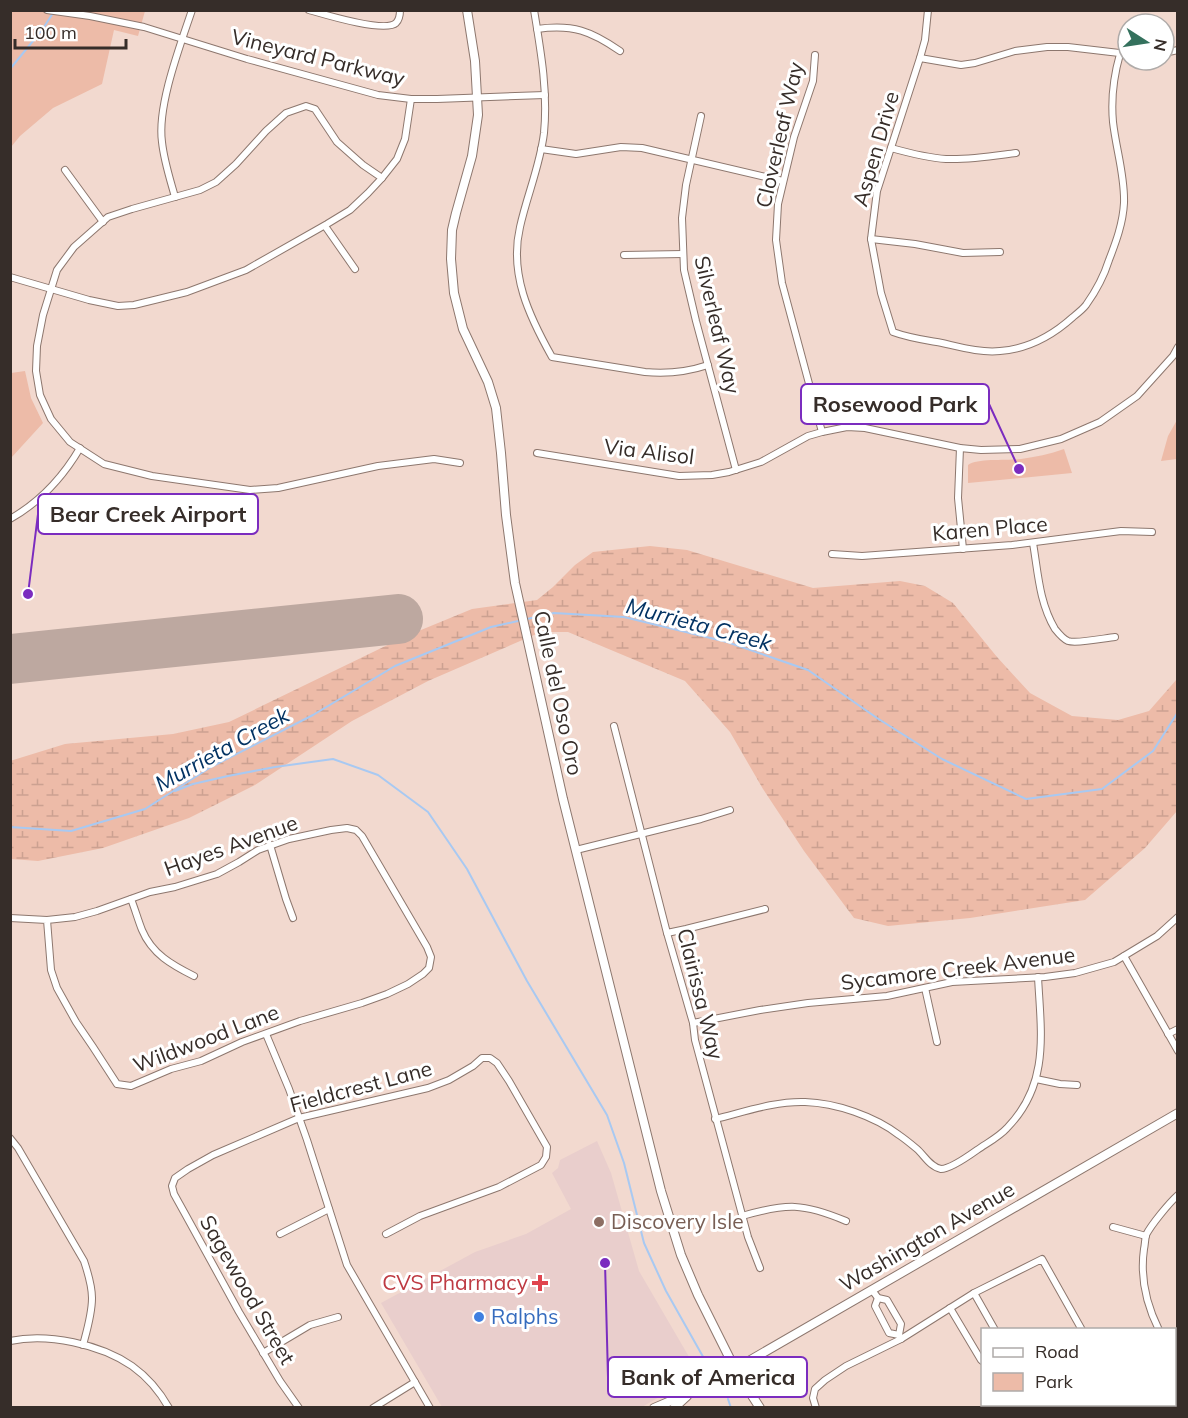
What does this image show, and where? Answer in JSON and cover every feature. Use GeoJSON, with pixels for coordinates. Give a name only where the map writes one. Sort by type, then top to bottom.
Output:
{"type":"FeatureCollection","features":[{"type":"Feature","properties":{"kind":"main road","name":"Calle del Oso Oro"},"geometry":{"type":"LineString","coordinates":[[467,10],[478,98],[472,156],[452,230],[454,293],[463,328],[488,382],[496,408],[515,583],[563,799],[670,1222],[698,1295],[735,1369],[760,1407]]}},
{"type":"Feature","properties":{"kind":"main road","name":"Washington Avenue"},"geometry":{"type":"LineString","coordinates":[[654,1407],[694,1391],[735,1369],[1178,1113]]}},
{"type":"Feature","properties":{"kind":"main road","name":"Washington Avenue"},"geometry":{"type":"LineString","coordinates":[[674,1407],[694,1391]]}},
{"type":"Feature","properties":{"kind":"street","name":"Vineyard Parkway"},"geometry":{"type":"LineString","coordinates":[[47,10],[144,27],[247,59],[378,95],[411,99],[545,95]]}},
{"type":"Feature","properties":{"kind":"street"},"geometry":{"type":"LineString","coordinates":[[175,197],[162,141],[162,120],[166,97],[192,10]]}},
{"type":"Feature","properties":{"kind":"street"},"geometry":{"type":"LineString","coordinates":[[309,10],[378,26],[390,26],[396,23],[400,10]]}},
{"type":"Feature","properties":{"kind":"street"},"geometry":{"type":"LineString","coordinates":[[534,10],[543,67],[545,117],[542,149],[520,228],[516,261],[530,315],[552,357],[659,374],[681,372],[708,365]]}},
{"type":"Feature","properties":{"kind":"street","name":"Aspen Drive"},"geometry":{"type":"LineString","coordinates":[[928,10],[925,40],[920,58],[877,191],[871,239],[881,293],[893,332],[904,336],[999,352],[1042,340],[1085,307],[1104,275],[1123,216],[1124,201],[1113,120],[1116,72]]}},
{"type":"Feature","properties":{"kind":"street"},"geometry":{"type":"LineString","coordinates":[[537,29],[563,27],[582,30],[598,36],[620,51]]}},
{"type":"Feature","properties":{"kind":"street"},"geometry":{"type":"LineString","coordinates":[[920,58],[961,65],[981,62],[1015,51],[1047,47],[1068,47],[1116,53]]}},
{"type":"Feature","properties":{"kind":"street","name":"Cloverleaf Way"},"geometry":{"type":"LineString","coordinates":[[815,55],[813,81],[794,137],[778,204],[776,240],[786,301],[822,432]]}},
{"type":"Feature","properties":{"kind":"street"},"geometry":{"type":"LineString","coordinates":[[10,277],[118,306],[134,305],[187,292],[237,274],[350,210],[382,178],[397,159],[405,139],[411,99]]}},
{"type":"Feature","properties":{"kind":"street"},"geometry":{"type":"LineString","coordinates":[[382,178],[337,142],[315,109],[306,106],[286,113],[216,182],[200,190],[108,218],[74,247],[57,270],[43,315],[37,346],[36,371],[40,394],[51,419],[70,442],[104,464],[152,476],[250,490],[278,488],[378,466],[434,459],[460,463]]}},
{"type":"Feature","properties":{"kind":"street","name":"Silverleaf Way"},"geometry":{"type":"LineString","coordinates":[[701,116],[686,185],[682,218],[683,254],[687,286],[736,470]]}},
{"type":"Feature","properties":{"kind":"street"},"geometry":{"type":"LineString","coordinates":[[542,149],[576,154],[632,147],[783,181]]}},
{"type":"Feature","properties":{"kind":"street"},"geometry":{"type":"LineString","coordinates":[[891,148],[945,159],[1016,153]]}},
{"type":"Feature","properties":{"kind":"street"},"geometry":{"type":"LineString","coordinates":[[65,170],[103,222]]}},
{"type":"Feature","properties":{"kind":"street"},"geometry":{"type":"LineString","coordinates":[[325,226],[355,269]]}},
{"type":"Feature","properties":{"kind":"street"},"geometry":{"type":"LineString","coordinates":[[871,239],[963,253],[1000,252]]}},
{"type":"Feature","properties":{"kind":"street"},"geometry":{"type":"LineString","coordinates":[[624,255],[683,254]]}},
{"type":"Feature","properties":{"kind":"street","name":"Via Alisol"},"geometry":{"type":"LineString","coordinates":[[537,453],[679,476],[712,475],[736,470],[761,462],[808,436],[847,427],[864,428],[960,448],[1020,449],[1061,439],[1100,422],[1137,396],[1173,356],[1178,347]]}},
{"type":"Feature","properties":{"kind":"street"},"geometry":{"type":"LineString","coordinates":[[10,519],[40,498],[58,480],[80,448]]}},
{"type":"Feature","properties":{"kind":"street"},"geometry":{"type":"LineString","coordinates":[[960,448],[958,498],[963,549]]}},
{"type":"Feature","properties":{"kind":"street","name":"Karen Place"},"geometry":{"type":"LineString","coordinates":[[832,554],[862,556],[1033,543],[1121,531],[1152,532]]}},
{"type":"Feature","properties":{"kind":"street"},"geometry":{"type":"LineString","coordinates":[[1033,543],[1043,604],[1059,634],[1066,641],[1074,642],[1115,637]]}},
{"type":"Feature","properties":{"kind":"street","name":"Clairissa Way"},"geometry":{"type":"LineString","coordinates":[[614,726],[667,933],[693,1023],[695,1040],[715,1119],[748,1237],[760,1268]]}},
{"type":"Feature","properties":{"kind":"street"},"geometry":{"type":"LineString","coordinates":[[576,850],[730,810]]}},
{"type":"Feature","properties":{"kind":"street","name":"Hayes Avenue"},"geometry":{"type":"LineString","coordinates":[[10,918],[47,920],[75,917],[150,892],[217,874],[270,845],[347,828],[356,830],[362,836],[431,957]]}},
{"type":"Feature","properties":{"kind":"street"},"geometry":{"type":"LineString","coordinates":[[270,845],[293,918]]}},
{"type":"Feature","properties":{"kind":"street"},"geometry":{"type":"LineString","coordinates":[[131,899],[142,932],[154,949],[163,959],[194,976]]}},
{"type":"Feature","properties":{"kind":"street"},"geometry":{"type":"LineString","coordinates":[[667,933],[765,909]]}},
{"type":"Feature","properties":{"kind":"street","name":"Sycamore Creek Avenue"},"geometry":{"type":"LineString","coordinates":[[693,1023],[808,1003],[886,996],[952,982],[1075,973],[1114,962],[1157,936],[1178,917]]}},
{"type":"Feature","properties":{"kind":"street","name":"Wildwood Lane"},"geometry":{"type":"LineString","coordinates":[[47,920],[51,970],[57,988],[76,1022],[117,1084],[131,1086],[300,1021],[387,994],[423,974],[429,968],[431,957]]}},
{"type":"Feature","properties":{"kind":"street"},"geometry":{"type":"LineString","coordinates":[[1124,956],[1178,1051]]}},
{"type":"Feature","properties":{"kind":"street"},"geometry":{"type":"LineString","coordinates":[[715,1119],[790,1103],[806,1102],[829,1106],[863,1114],[891,1129],[918,1150],[931,1164],[941,1169],[948,1167],[1006,1130],[1028,1099],[1040,1064],[1038,977]]}},
{"type":"Feature","properties":{"kind":"street"},"geometry":{"type":"LineString","coordinates":[[926,988],[938,1042]]}},
{"type":"Feature","properties":{"kind":"street"},"geometry":{"type":"LineString","coordinates":[[1168,1034],[1178,1029]]}},
{"type":"Feature","properties":{"kind":"street"},"geometry":{"type":"LineString","coordinates":[[266,1034],[300,1118],[347,1265],[430,1407]]}},
{"type":"Feature","properties":{"kind":"street","name":"Fieldcrest Lane"},"geometry":{"type":"LineString","coordinates":[[172,1186],[175,1178],[196,1164],[300,1118],[429,1088],[449,1080],[482,1058],[490,1058],[509,1081],[547,1147],[546,1157],[541,1165],[499,1187],[420,1216],[386,1234]]}},
{"type":"Feature","properties":{"kind":"street"},"geometry":{"type":"LineString","coordinates":[[1036,1079],[1077,1085]]}},
{"type":"Feature","properties":{"kind":"street"},"geometry":{"type":"LineString","coordinates":[[10,1138],[84,1261],[90,1279],[92,1298],[83,1345]]}},
{"type":"Feature","properties":{"kind":"street","name":"Sagewood Street"},"geometry":{"type":"LineString","coordinates":[[172,1186],[174,1194],[239,1312],[280,1381],[299,1407]]}},
{"type":"Feature","properties":{"kind":"street"},"geometry":{"type":"LineString","coordinates":[[1159,1328],[1153,1317],[1145,1291],[1142,1260],[1146,1236],[1170,1202],[1178,1195]]}},
{"type":"Feature","properties":{"kind":"street"},"geometry":{"type":"LineString","coordinates":[[742,1216],[790,1206],[807,1207],[846,1221]]}},
{"type":"Feature","properties":{"kind":"street"},"geometry":{"type":"LineString","coordinates":[[280,1234],[329,1209]]}},
{"type":"Feature","properties":{"kind":"street"},"geometry":{"type":"LineString","coordinates":[[1113,1227],[1146,1236]]}},
{"type":"Feature","properties":{"kind":"street"},"geometry":{"type":"LineString","coordinates":[[816,1407],[813,1398],[815,1389],[846,1366],[974,1293],[1042,1259],[1081,1328]]}},
{"type":"Feature","properties":{"kind":"street"},"geometry":{"type":"LineString","coordinates":[[872,1290],[878,1298],[887,1300],[898,1318],[901,1324],[900,1337]]}},
{"type":"Feature","properties":{"kind":"street"},"geometry":{"type":"LineString","coordinates":[[974,1293],[994,1328]]}},
{"type":"Feature","properties":{"kind":"street"},"geometry":{"type":"LineString","coordinates":[[878,1298],[875,1306],[889,1333],[900,1337]]}},
{"type":"Feature","properties":{"kind":"street"},"geometry":{"type":"LineString","coordinates":[[950,1308],[981,1360]]}},
{"type":"Feature","properties":{"kind":"street"},"geometry":{"type":"LineString","coordinates":[[263,1353],[310,1325],[338,1317]]}},
{"type":"Feature","properties":{"kind":"street"},"geometry":{"type":"LineString","coordinates":[[885,1325],[898,1318]]}},
{"type":"Feature","properties":{"kind":"street"},"geometry":{"type":"LineString","coordinates":[[10,1341],[42,1338],[63,1340],[110,1355],[132,1366],[150,1382],[169,1407]]}},
{"type":"Feature","properties":{"kind":"street"},"geometry":{"type":"LineString","coordinates":[[373,1407],[415,1382]]}},
{"type":"Feature","properties":{"kind":"shaded area"},"geometry":{"type":"Polygon","coordinates":[[[597,1141],[611,1173],[639,1271],[699,1374],[642,1407],[442,1407],[381,1303],[475,1252],[526,1234],[571,1209],[552,1173],[558,1168],[560,1160],[597,1141]]]}},
{"type":"Feature","properties":{"kind":"green space"},"geometry":{"type":"Polygon","coordinates":[[[11,11],[145,11],[138,36],[114,30],[102,84],[53,108],[20,136],[11,147],[11,11]]]}},
{"type":"Feature","properties":{"kind":"green space"},"geometry":{"type":"Polygon","coordinates":[[[25,371],[31,398],[43,423],[11,458],[11,373],[25,371]]]}},
{"type":"Feature","properties":{"kind":"green space"},"geometry":{"type":"Polygon","coordinates":[[[1177,420],[1177,459],[1161,461],[1168,436],[1177,420]]]}},
{"type":"Feature","properties":{"kind":"green space"},"geometry":{"type":"Polygon","coordinates":[[[1064,449],[1072,473],[968,483],[968,465],[973,463],[1015,460],[1064,449]]]}},
{"type":"Feature","properties":{"kind":"green space"},"geometry":{"type":"Polygon","coordinates":[[[650,546],[687,550],[813,588],[900,581],[925,586],[953,603],[1030,693],[1072,716],[1118,720],[1149,711],[1177,679],[1177,811],[1145,848],[1085,900],[970,918],[888,926],[854,918],[804,851],[763,789],[730,732],[685,681],[568,632],[541,632],[428,681],[352,721],[255,785],[189,818],[103,848],[38,861],[11,859],[10,761],[65,744],[173,734],[229,722],[404,637],[472,609],[537,600],[575,565],[593,552],[650,546]]]}},
{"type":"Feature","properties":{"kind":"waterway"},"geometry":{"type":"LineString","coordinates":[[10,69],[53,13]]}},
{"type":"Feature","properties":{"kind":"waterway","name":"Murrieta Creek"},"geometry":{"type":"LineString","coordinates":[[10,827],[71,831],[145,809],[211,767],[313,715],[395,666],[491,627],[554,613],[624,617],[727,642],[808,670],[877,718],[942,759],[1026,799],[1102,789],[1153,751],[1178,712]]}},
{"type":"Feature","properties":{"kind":"waterway"},"geometry":{"type":"LineString","coordinates":[[175,791],[193,784],[228,776],[333,759],[378,775],[428,812],[467,869],[527,981],[607,1115],[624,1163],[644,1243],[666,1291],[706,1362]]}},
{"type":"Feature","properties":{"kind":"waterway"},"geometry":{"type":"LineString","coordinates":[[728,1399],[731,1408]]}},
{"type":"Feature","properties":{"kind":"runway"},"geometry":{"type":"LineString","coordinates":[[10,659],[398,619]]}},
{"type":"Feature","properties":{"kind":"place","name":"Rosewood Park"},"geometry":{"type":"Point","coordinates":[1019,469]}},
{"type":"Feature","properties":{"kind":"place","name":"Bear Creek Airport"},"geometry":{"type":"Point","coordinates":[28,594]}},
{"type":"Feature","properties":{"kind":"place","name":"Discovery Isle"},"geometry":{"type":"Point","coordinates":[599,1222]}},
{"type":"Feature","properties":{"kind":"place","name":"Bank of America"},"geometry":{"type":"Point","coordinates":[605,1263]}},
{"type":"Feature","properties":{"kind":"place","name":"CVS Pharmacy"},"geometry":{"type":"Point","coordinates":[540,1283]}},
{"type":"Feature","properties":{"kind":"place","name":"Ralphs"},"geometry":{"type":"Point","coordinates":[479,1317]}}]}
